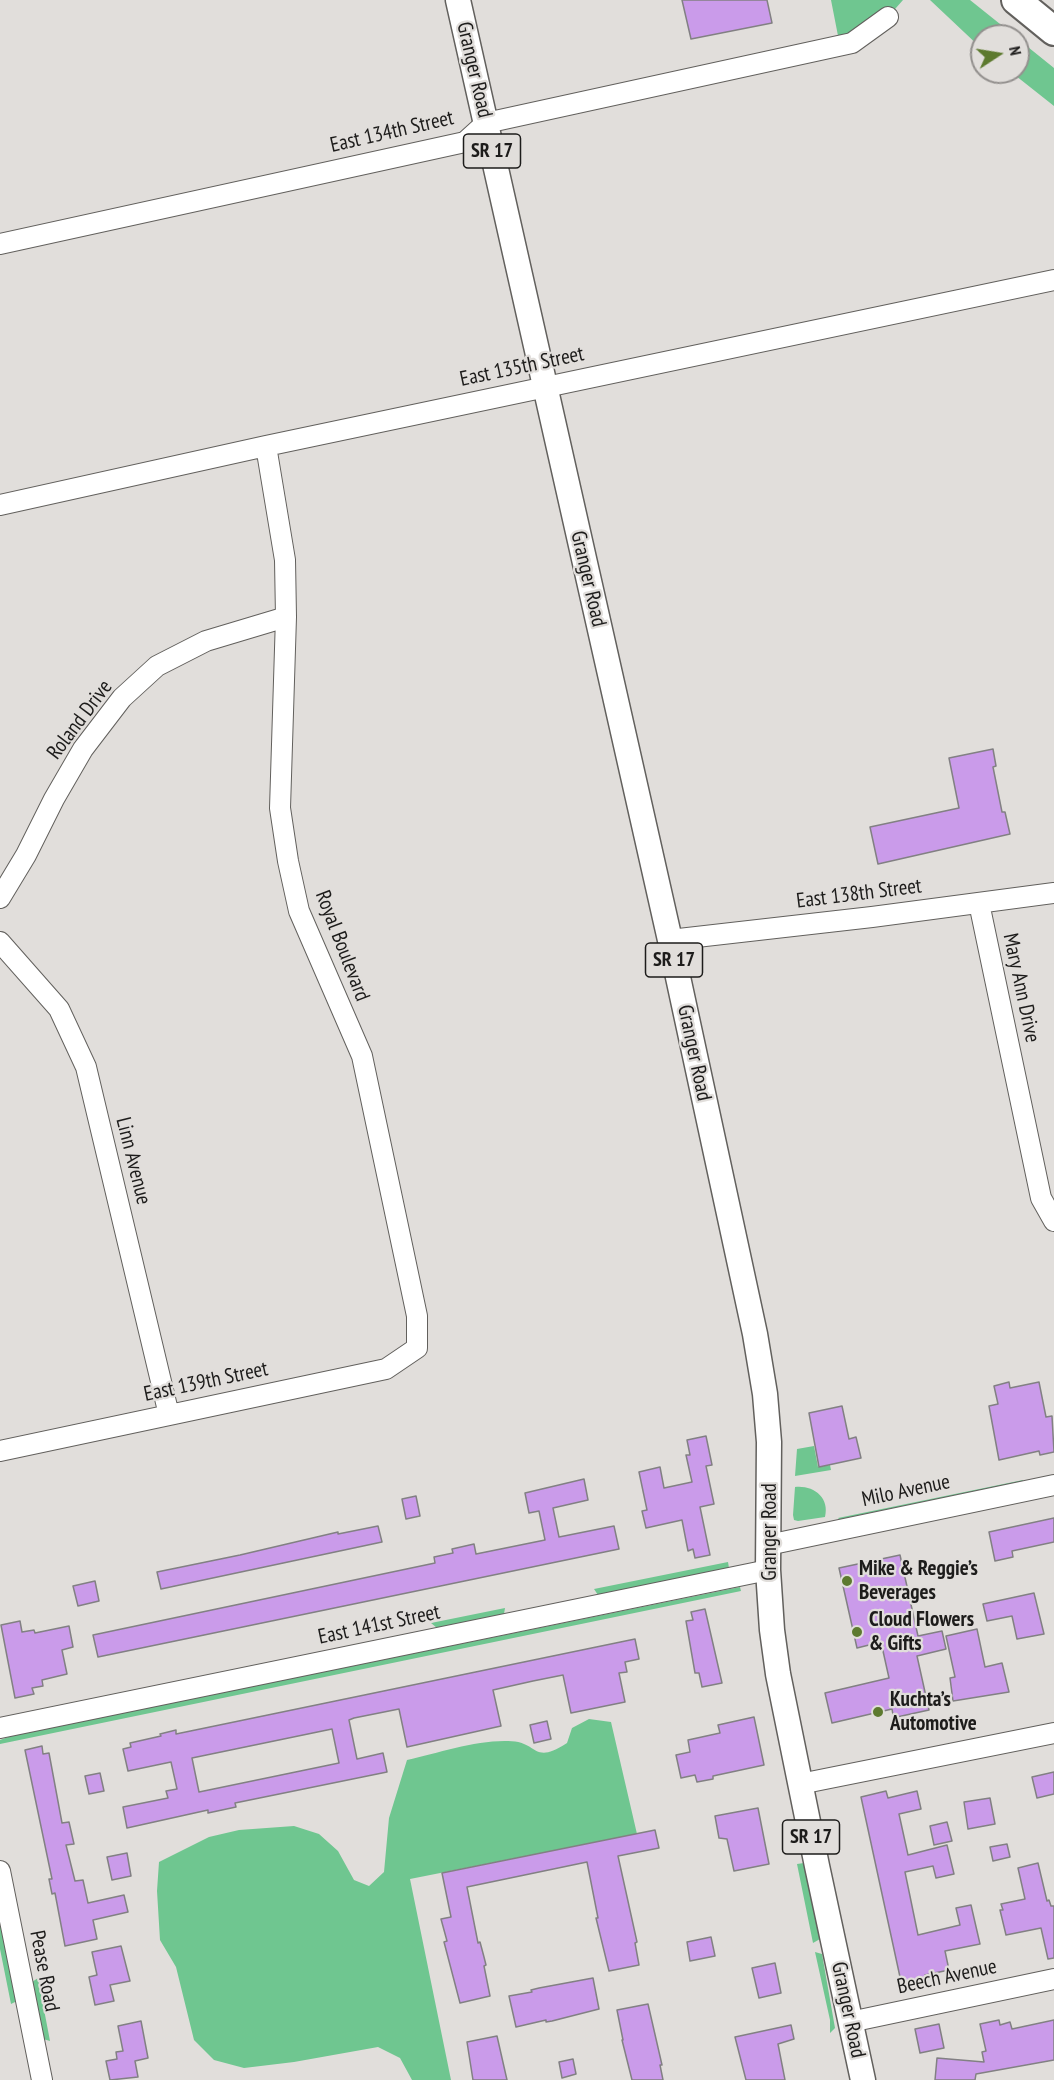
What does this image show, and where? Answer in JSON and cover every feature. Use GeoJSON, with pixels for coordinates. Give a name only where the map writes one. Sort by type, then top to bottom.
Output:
{"type":"FeatureCollection","features":[{"type":"Feature","properties":{"kind":"highway"},"geometry":{"type":"LineString","coordinates":[[1016,0],[1054,31]]}},
{"type":"Feature","properties":{"kind":"main road","name":"Granger Road"},"geometry":{"type":"LineString","coordinates":[[458,0],[670,940],[759,1356],[769,1442],[768,1570],[778,1674],[863,2080]]}},
{"type":"Feature","properties":{"kind":"street","name":"East 134th Street"},"geometry":{"type":"LineString","coordinates":[[0,244],[465,142],[486,123],[852,43],[888,18]]}},
{"type":"Feature","properties":{"kind":"street","name":"East 135th Street"},"geometry":{"type":"LineString","coordinates":[[0,505],[266,446],[1054,280]]}},
{"type":"Feature","properties":{"kind":"street","name":"Royal Boulevard"},"geometry":{"type":"LineString","coordinates":[[266,446],[285,560],[286,617],[280,808],[288,861],[299,911],[362,1056],[417,1316],[417,1348]]}},
{"type":"Feature","properties":{"kind":"street","name":"Roland Drive"},"geometry":{"type":"LineString","coordinates":[[0,898],[83,749],[122,698],[158,666],[206,641],[286,617]]}},
{"type":"Feature","properties":{"kind":"street","name":"East 138th Street"},"geometry":{"type":"LineString","coordinates":[[670,940],[1054,893]]}},
{"type":"Feature","properties":{"kind":"street","name":"Mary Ann Drive"},"geometry":{"type":"LineString","coordinates":[[979,903],[1041,1197],[1054,1221]]}},
{"type":"Feature","properties":{"kind":"street","name":"Linn Avenue"},"geometry":{"type":"LineString","coordinates":[[0,942],[59,1009],[86,1067],[169,1415]]}},
{"type":"Feature","properties":{"kind":"street","name":"East 139th Street"},"geometry":{"type":"LineString","coordinates":[[0,1451],[386,1369],[417,1348]]}},
{"type":"Feature","properties":{"kind":"street","name":"Milo Avenue"},"geometry":{"type":"LineString","coordinates":[[768,1545],[1054,1485]]}},
{"type":"Feature","properties":{"kind":"street","name":"East 141st Street"},"geometry":{"type":"LineString","coordinates":[[0,1728],[768,1570]]}},
{"type":"Feature","properties":{"kind":"street"},"geometry":{"type":"LineString","coordinates":[[801,1784],[1054,1732]]}},
{"type":"Feature","properties":{"kind":"street","name":"Pease Road"},"geometry":{"type":"LineString","coordinates":[[0,1871],[42,2080]]}},
{"type":"Feature","properties":{"kind":"street","name":"Beech Avenue"},"geometry":{"type":"LineString","coordinates":[[850,2022],[1054,1979]]}},
{"type":"Feature","properties":{"kind":"green space"},"geometry":{"type":"Polygon","coordinates":[[[831,0],[903,0],[888,17],[840,46],[831,0]]]}},
{"type":"Feature","properties":{"kind":"green space"},"geometry":{"type":"Polygon","coordinates":[[[930,0],[970,0],[1000,24],[970,24],[970,38],[930,0]]]}},
{"type":"Feature","properties":{"kind":"green space"},"geometry":{"type":"Polygon","coordinates":[[[1030,49],[1054,68],[1054,106],[1026,84],[1030,84],[1030,49]]]}},
{"type":"Feature","properties":{"kind":"green space"},"geometry":{"type":"Polygon","coordinates":[[[814,1446],[818,1467],[830,1465],[831,1470],[795,1476],[797,1449],[814,1446]]]}},
{"type":"Feature","properties":{"kind":"green space"},"geometry":{"type":"Polygon","coordinates":[[[1023,1480],[1022,1483],[840,1520],[838,1518],[1023,1480]]]}},
{"type":"Feature","properties":{"kind":"green space"},"geometry":{"type":"Polygon","coordinates":[[[795,1487],[808,1488],[819,1494],[825,1504],[825,1517],[794,1520],[795,1487]]]}},
{"type":"Feature","properties":{"kind":"green space"},"geometry":{"type":"Polygon","coordinates":[[[728,1562],[729,1568],[598,1595],[594,1589],[728,1562]]]}},
{"type":"Feature","properties":{"kind":"green space"},"geometry":{"type":"Polygon","coordinates":[[[740,1587],[741,1591],[0,1744],[0,1740],[14,1735],[740,1587]]]}},
{"type":"Feature","properties":{"kind":"green space"},"geometry":{"type":"Polygon","coordinates":[[[505,1608],[504,1614],[437,1628],[431,1623],[505,1608]]]}},
{"type":"Feature","properties":{"kind":"green space"},"geometry":{"type":"Polygon","coordinates":[[[589,1719],[611,1722],[637,1834],[410,1879],[451,2080],[412,2080],[400,2058],[378,2047],[294,2062],[244,2068],[214,2060],[194,2040],[176,1967],[160,1940],[157,1891],[159,1862],[209,1837],[239,1830],[294,1826],[319,1834],[338,1851],[354,1880],[369,1886],[384,1872],[389,1818],[407,1760],[496,1741],[518,1742],[541,1752],[556,1750],[567,1743],[572,1728],[589,1719]]]}},
{"type":"Feature","properties":{"kind":"green space"},"geometry":{"type":"Polygon","coordinates":[[[804,1863],[820,1939],[813,1943],[797,1864],[804,1863]]]}},
{"type":"Feature","properties":{"kind":"green space"},"geometry":{"type":"Polygon","coordinates":[[[0,1920],[17,2001],[11,2004],[0,1949],[0,1920]]]}},
{"type":"Feature","properties":{"kind":"green space"},"geometry":{"type":"Polygon","coordinates":[[[815,1952],[822,1954],[835,2028],[830,2033],[830,2020],[815,1952]]]}},
{"type":"Feature","properties":{"kind":"green space"},"geometry":{"type":"Polygon","coordinates":[[[38,1978],[50,2041],[43,2039],[32,1982],[38,1978]]]}},
{"type":"Feature","properties":{"kind":"building"},"geometry":{"type":"Polygon","coordinates":[[[682,0],[767,0],[772,23],[691,39],[682,0]]]}},
{"type":"Feature","properties":{"kind":"building"},"geometry":{"type":"Polygon","coordinates":[[[993,749],[996,766],[993,767],[1002,812],[1005,812],[1010,834],[878,864],[870,827],[959,808],[949,758],[993,749]]]}},
{"type":"Feature","properties":{"kind":"building"},"geometry":{"type":"Polygon","coordinates":[[[1009,1382],[1010,1388],[1039,1382],[1046,1417],[1052,1416],[1054,1452],[1040,1455],[1039,1451],[999,1460],[989,1406],[998,1404],[994,1386],[1009,1382]]]}},
{"type":"Feature","properties":{"kind":"building"},"geometry":{"type":"Polygon","coordinates":[[[842,1406],[849,1439],[856,1437],[861,1458],[819,1467],[809,1413],[842,1406]]]}},
{"type":"Feature","properties":{"kind":"building"},"geometry":{"type":"Polygon","coordinates":[[[706,1436],[712,1465],[706,1466],[714,1504],[700,1507],[710,1555],[695,1558],[693,1549],[688,1551],[682,1520],[646,1528],[642,1511],[647,1510],[639,1472],[660,1467],[664,1488],[692,1482],[686,1455],[690,1455],[687,1440],[706,1436]]]}},
{"type":"Feature","properties":{"kind":"building"},"geometry":{"type":"Polygon","coordinates":[[[584,1479],[588,1500],[553,1508],[559,1537],[614,1526],[619,1549],[98,1657],[93,1635],[435,1563],[434,1557],[453,1553],[452,1549],[474,1544],[476,1554],[545,1540],[539,1511],[529,1513],[525,1493],[584,1479]]]}},
{"type":"Feature","properties":{"kind":"building"},"geometry":{"type":"Polygon","coordinates":[[[416,1496],[420,1516],[406,1519],[402,1499],[416,1496]]]}},
{"type":"Feature","properties":{"kind":"building"},"geometry":{"type":"Polygon","coordinates":[[[1054,1518],[1054,1542],[1012,1551],[1013,1557],[995,1561],[989,1532],[1054,1518]]]}},
{"type":"Feature","properties":{"kind":"building"},"geometry":{"type":"Polygon","coordinates":[[[378,1526],[382,1542],[161,1589],[157,1572],[338,1532],[338,1534],[378,1526]]]}},
{"type":"Feature","properties":{"kind":"building"},"geometry":{"type":"Polygon","coordinates":[[[900,1555],[918,1636],[942,1631],[946,1649],[917,1656],[929,1710],[897,1717],[897,1714],[893,1715],[892,1709],[832,1723],[825,1693],[889,1678],[881,1642],[857,1648],[839,1568],[900,1555]]]}},
{"type":"Feature","properties":{"kind":"building"},"geometry":{"type":"Polygon","coordinates":[[[95,1581],[99,1601],[78,1606],[73,1586],[95,1581]]]}},
{"type":"Feature","properties":{"kind":"building"},"geometry":{"type":"Polygon","coordinates":[[[1034,1593],[1044,1634],[1017,1639],[1012,1616],[987,1621],[983,1604],[1034,1593]]]}},
{"type":"Feature","properties":{"kind":"building"},"geometry":{"type":"Polygon","coordinates":[[[705,1609],[722,1683],[702,1687],[699,1673],[695,1673],[686,1621],[693,1620],[691,1612],[705,1609]]]}},
{"type":"Feature","properties":{"kind":"building"},"geometry":{"type":"Polygon","coordinates":[[[20,1621],[22,1632],[34,1630],[35,1633],[69,1626],[73,1647],[62,1650],[67,1674],[42,1680],[43,1686],[32,1688],[34,1694],[15,1698],[1,1625],[20,1621]]]}},
{"type":"Feature","properties":{"kind":"building"},"geometry":{"type":"Polygon","coordinates":[[[977,1629],[985,1667],[1002,1663],[1009,1692],[953,1701],[950,1678],[955,1677],[946,1636],[977,1629]]]}},
{"type":"Feature","properties":{"kind":"building"},"geometry":{"type":"Polygon","coordinates":[[[635,1639],[639,1659],[625,1662],[627,1672],[619,1673],[625,1702],[571,1713],[563,1675],[533,1681],[493,1690],[501,1726],[407,1747],[399,1709],[354,1718],[349,1720],[357,1759],[383,1753],[387,1772],[235,1803],[236,1807],[208,1813],[208,1810],[127,1828],[123,1807],[168,1798],[166,1791],[177,1789],[171,1762],[128,1771],[123,1749],[131,1747],[130,1743],[161,1736],[160,1734],[176,1730],[176,1734],[635,1639]],[[332,1729],[192,1758],[199,1792],[339,1763],[332,1729]]]}},
{"type":"Feature","properties":{"kind":"building"},"geometry":{"type":"Polygon","coordinates":[[[754,1717],[764,1765],[713,1776],[713,1779],[697,1782],[695,1775],[681,1778],[676,1755],[690,1752],[688,1740],[720,1733],[718,1725],[754,1717]]]}},
{"type":"Feature","properties":{"kind":"building"},"geometry":{"type":"Polygon","coordinates":[[[547,1721],[551,1739],[534,1743],[530,1725],[547,1721]]]}},
{"type":"Feature","properties":{"kind":"building"},"geometry":{"type":"Polygon","coordinates":[[[42,1746],[43,1754],[49,1753],[62,1823],[69,1822],[74,1844],[66,1845],[75,1881],[83,1880],[88,1903],[124,1895],[128,1912],[93,1920],[97,1939],[65,1946],[55,1893],[52,1894],[49,1879],[52,1879],[25,1750],[42,1746]]]}},
{"type":"Feature","properties":{"kind":"building"},"geometry":{"type":"Polygon","coordinates":[[[1054,1772],[1054,1794],[1037,1798],[1032,1777],[1054,1772]]]}},
{"type":"Feature","properties":{"kind":"building"},"geometry":{"type":"Polygon","coordinates":[[[100,1773],[104,1791],[89,1794],[85,1776],[100,1773]]]}},
{"type":"Feature","properties":{"kind":"building"},"geometry":{"type":"Polygon","coordinates":[[[886,1791],[888,1798],[917,1791],[921,1809],[899,1814],[908,1855],[947,1845],[954,1874],[936,1878],[933,1866],[905,1872],[918,1935],[960,1925],[956,1908],[971,1905],[980,1944],[945,1951],[949,1970],[925,1975],[927,1981],[905,1985],[903,1977],[900,1977],[861,1797],[886,1791]]]}},
{"type":"Feature","properties":{"kind":"building"},"geometry":{"type":"Polygon","coordinates":[[[990,1798],[995,1824],[968,1829],[964,1802],[990,1798]]]}},
{"type":"Feature","properties":{"kind":"building"},"geometry":{"type":"Polygon","coordinates":[[[758,1808],[769,1864],[734,1871],[727,1839],[719,1838],[715,1816],[758,1808]]]}},
{"type":"Feature","properties":{"kind":"building"},"geometry":{"type":"Polygon","coordinates":[[[947,1822],[952,1841],[934,1845],[930,1826],[947,1822]]]}},
{"type":"Feature","properties":{"kind":"building"},"geometry":{"type":"Polygon","coordinates":[[[655,1830],[659,1848],[618,1856],[637,1942],[635,1943],[639,1965],[609,1971],[596,1918],[598,1918],[587,1862],[467,1887],[478,1943],[480,1942],[486,1965],[484,1966],[490,1996],[460,2003],[444,1942],[447,1941],[441,1919],[451,1917],[442,1873],[655,1830]]]}},
{"type":"Feature","properties":{"kind":"building"},"geometry":{"type":"Polygon","coordinates":[[[1007,1844],[1010,1857],[993,1861],[990,1847],[1007,1844]]]}},
{"type":"Feature","properties":{"kind":"building"},"geometry":{"type":"Polygon","coordinates":[[[127,1853],[131,1876],[112,1880],[107,1857],[127,1853]]]}},
{"type":"Feature","properties":{"kind":"building"},"geometry":{"type":"Polygon","coordinates":[[[1038,1863],[1047,1901],[1049,1900],[1051,1906],[1054,1906],[1054,1958],[1048,1959],[1041,1928],[1006,1935],[1000,1910],[1003,1910],[1001,1904],[1025,1899],[1018,1868],[1038,1863]]]}},
{"type":"Feature","properties":{"kind":"building"},"geometry":{"type":"Polygon","coordinates":[[[711,1937],[715,1956],[690,1961],[687,1942],[711,1937]]]}},
{"type":"Feature","properties":{"kind":"building"},"geometry":{"type":"Polygon","coordinates":[[[121,1946],[130,1981],[110,1985],[114,2001],[95,2005],[89,1977],[97,1975],[92,1952],[121,1946]]]}},
{"type":"Feature","properties":{"kind":"building"},"geometry":{"type":"Polygon","coordinates":[[[775,1963],[781,1993],[759,1998],[752,1968],[775,1963]]]}},
{"type":"Feature","properties":{"kind":"building"},"geometry":{"type":"Polygon","coordinates":[[[593,1978],[599,2009],[516,2027],[509,1996],[593,1978]]]}},
{"type":"Feature","properties":{"kind":"building"},"geometry":{"type":"Polygon","coordinates":[[[648,2004],[662,2065],[660,2065],[663,2080],[632,2080],[617,2010],[648,2004]]]}},
{"type":"Feature","properties":{"kind":"building"},"geometry":{"type":"Polygon","coordinates":[[[999,2020],[1000,2025],[1010,2022],[1012,2029],[1054,2020],[1054,2060],[976,2074],[975,2080],[935,2080],[937,2058],[984,2062],[982,2052],[986,2051],[980,2024],[999,2020]]]}},
{"type":"Feature","properties":{"kind":"building"},"geometry":{"type":"Polygon","coordinates":[[[141,2021],[148,2058],[135,2061],[138,2077],[110,2080],[106,2061],[117,2059],[116,2052],[123,2051],[118,2026],[141,2021]]]}},
{"type":"Feature","properties":{"kind":"building"},"geometry":{"type":"Polygon","coordinates":[[[939,2024],[944,2048],[920,2053],[915,2029],[939,2024]]]}},
{"type":"Feature","properties":{"kind":"building"},"geometry":{"type":"Polygon","coordinates":[[[791,2025],[794,2039],[778,2044],[785,2080],[746,2080],[735,2037],[791,2025]]]}},
{"type":"Feature","properties":{"kind":"building"},"geometry":{"type":"Polygon","coordinates":[[[497,2036],[507,2080],[473,2080],[467,2042],[497,2036]]]}},
{"type":"Feature","properties":{"kind":"building"},"geometry":{"type":"Polygon","coordinates":[[[573,2059],[576,2074],[562,2078],[559,2062],[573,2059]]]}},
{"type":"Feature","properties":{"kind":"place","name":"Mike & Reggie’s Beverages"},"geometry":{"type":"Point","coordinates":[847,1581]}},
{"type":"Feature","properties":{"kind":"place","name":"Cloud Flowers & Gifts"},"geometry":{"type":"Point","coordinates":[857,1632]}},
{"type":"Feature","properties":{"kind":"place","name":"Kuchta’s Automotive"},"geometry":{"type":"Point","coordinates":[878,1712]}}]}
